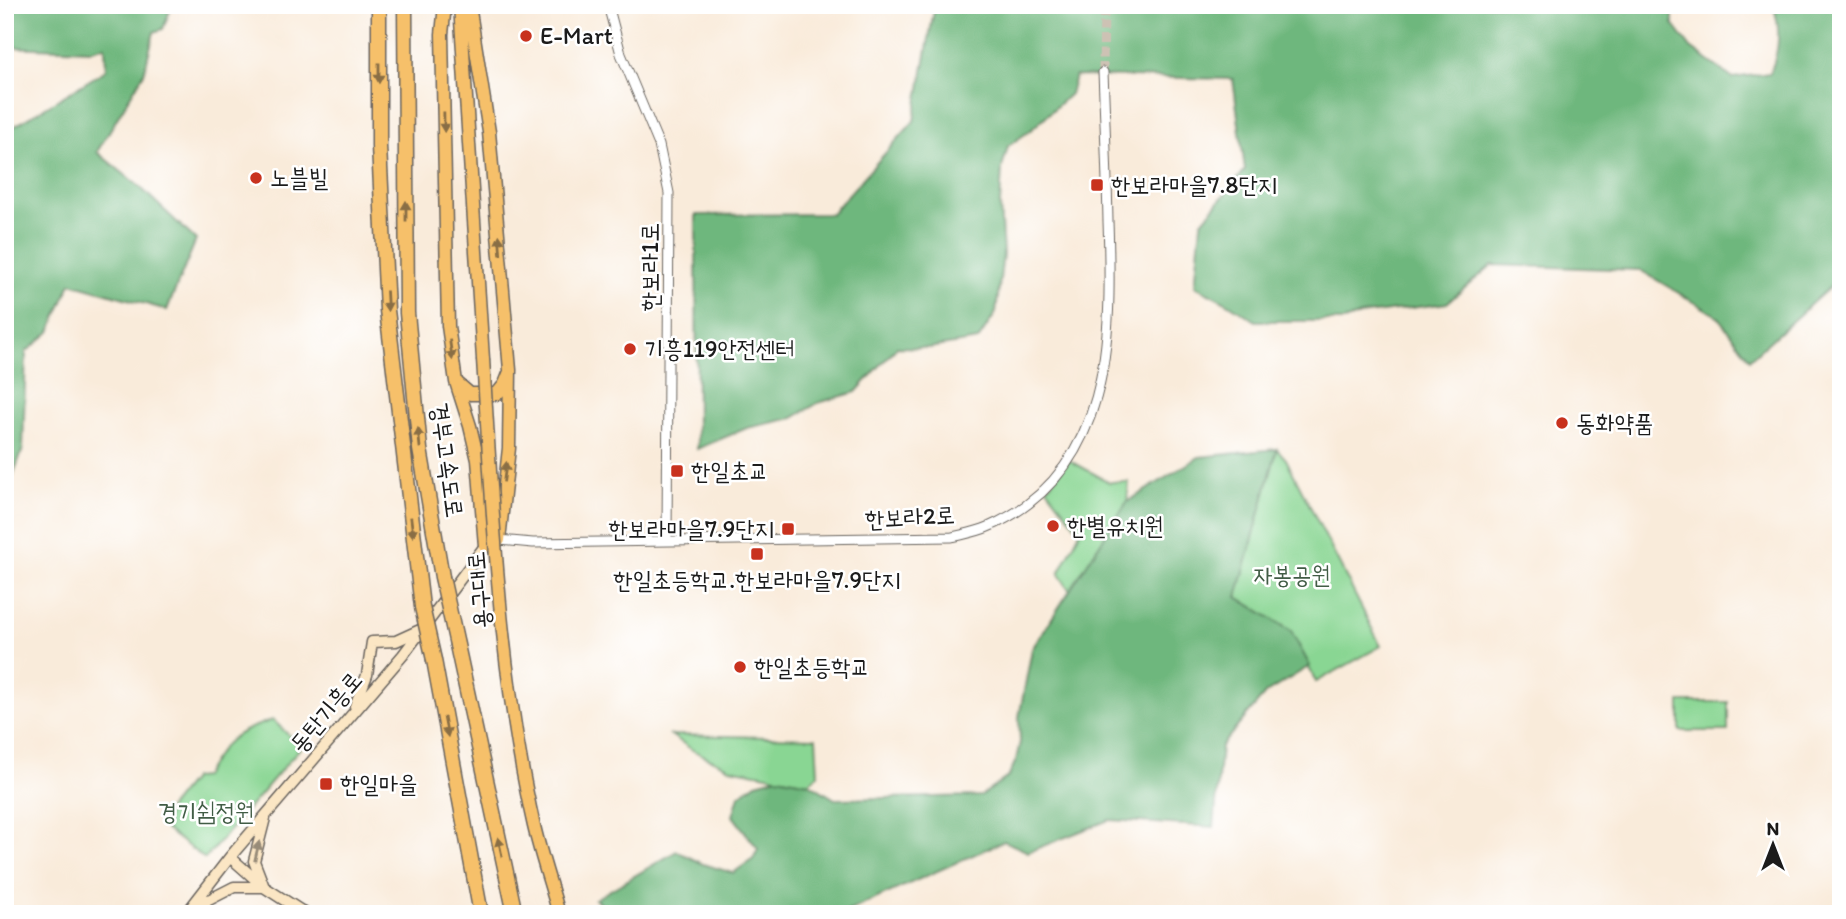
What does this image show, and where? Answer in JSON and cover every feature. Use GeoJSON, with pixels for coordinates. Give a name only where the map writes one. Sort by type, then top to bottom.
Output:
{"type":"FeatureCollection","features":[{"type":"Feature","properties":{"kind":"highway","name":"경부고속도로"},"geometry":{"type":"LineString","coordinates":[[379,5],[379,146],[387,310],[403,456],[422,607],[481,914]]}},
{"type":"Feature","properties":{"kind":"highway","name":"경부고속도로"},"geometry":{"type":"LineString","coordinates":[[405,5],[407,313],[420,449],[442,578],[515,914]]}},
{"type":"Feature","properties":{"kind":"highway"},"geometry":{"type":"LineString","coordinates":[[445,5],[442,34],[448,326],[456,382],[478,460],[485,546]]}},
{"type":"Feature","properties":{"kind":"highway","name":"용구대로"},"geometry":{"type":"LineString","coordinates":[[460,5],[499,582],[510,686],[534,827],[559,914]]}},
{"type":"Feature","properties":{"kind":"highway"},"geometry":{"type":"LineString","coordinates":[[469,5],[489,132],[510,370],[509,448],[499,540]]}},
{"type":"Feature","properties":{"kind":"highway"},"geometry":{"type":"LineString","coordinates":[[456,382],[470,394],[497,394],[505,384],[510,370]]}},
{"type":"Feature","properties":{"kind":"main road","name":"동탄기흥로"},"geometry":{"type":"LineString","coordinates":[[188,912],[230,857],[422,629],[485,546],[499,540]]}},
{"type":"Feature","properties":{"kind":"main road"},"geometry":{"type":"LineString","coordinates":[[351,716],[367,675],[372,642],[396,641],[422,629]]}},
{"type":"Feature","properties":{"kind":"main road"},"geometry":{"type":"LineString","coordinates":[[264,887],[254,861],[266,814]]}},
{"type":"Feature","properties":{"kind":"main road"},"geometry":{"type":"LineString","coordinates":[[230,857],[264,887],[306,914]]}},
{"type":"Feature","properties":{"kind":"main road"},"geometry":{"type":"LineString","coordinates":[[188,912],[234,887],[264,887]]}},
{"type":"Feature","properties":{"kind":"street","name":"한보라1로"},"geometry":{"type":"LineString","coordinates":[[608,5],[621,54],[659,145],[668,185],[667,540]]}},
{"type":"Feature","properties":{"kind":"street","name":"한보라2로"},"geometry":{"type":"LineString","coordinates":[[499,540],[533,542],[952,537],[987,528],[1018,511],[1046,488],[1069,460],[1086,426],[1100,388],[1107,352],[1111,291],[1103,72]]}},
{"type":"Feature","properties":{"kind":"green space"},"geometry":{"type":"Polygon","coordinates":[[[5,5],[172,5],[163,29],[154,32],[144,73],[97,152],[140,187],[196,240],[167,310],[71,283],[50,332],[26,352],[23,449],[5,496],[5,132],[106,70],[105,46],[92,50],[5,47],[5,5]]]}},
{"type":"Feature","properties":{"kind":"green space"},"geometry":{"type":"Polygon","coordinates":[[[935,5],[1673,5],[1673,24],[1691,48],[1732,78],[1770,73],[1778,40],[1773,5],[1841,5],[1841,277],[1750,359],[1717,316],[1640,270],[1492,265],[1447,303],[1360,315],[1344,321],[1256,321],[1195,286],[1201,223],[1245,170],[1233,79],[1075,76],[1070,94],[1031,130],[1008,146],[1002,168],[1000,205],[1003,254],[996,313],[978,340],[929,348],[897,347],[856,392],[818,403],[793,418],[747,428],[697,449],[696,215],[831,214],[914,121],[935,5]]]}},
{"type":"Feature","properties":{"kind":"green space","name":"자봉공원"},"geometry":{"type":"Polygon","coordinates":[[[1277,449],[1286,459],[1381,646],[1316,682],[1291,631],[1237,597],[1277,449]]]}},
{"type":"Feature","properties":{"kind":"green space"},"geometry":{"type":"Polygon","coordinates":[[[1277,449],[1237,597],[1291,631],[1310,666],[1266,693],[1221,746],[1214,827],[1109,820],[1028,852],[1004,841],[842,914],[614,914],[595,899],[677,851],[703,864],[733,873],[753,859],[758,849],[733,816],[739,795],[756,783],[778,777],[809,783],[835,799],[981,796],[1009,776],[1016,760],[1020,742],[1019,717],[1032,649],[1127,502],[1199,457],[1277,449]]]}},
{"type":"Feature","properties":{"kind":"green space"},"geometry":{"type":"Polygon","coordinates":[[[1069,460],[1109,482],[1129,482],[1127,502],[1070,591],[1059,574],[1080,532],[1047,488],[1069,460]]]}},
{"type":"Feature","properties":{"kind":"green space"},"geometry":{"type":"Polygon","coordinates":[[[1680,702],[1728,702],[1728,731],[1680,731],[1680,702]]]}},
{"type":"Feature","properties":{"kind":"green space","name":"경기쉼정원"},"geometry":{"type":"Polygon","coordinates":[[[273,720],[301,747],[205,859],[164,828],[168,809],[193,778],[203,777],[224,746],[238,734],[273,720]]]}},
{"type":"Feature","properties":{"kind":"green space"},"geometry":{"type":"Polygon","coordinates":[[[671,735],[816,738],[818,774],[809,783],[730,768],[694,751],[671,735]]]}},
{"type":"Feature","properties":{"kind":"tunnel"},"geometry":{"type":"LineString","coordinates":[[1103,72],[1104,5]]}},
{"type":"Feature","properties":{"kind":"place","name":"E-Mart"},"geometry":{"type":"Point","coordinates":[526,36]}},
{"type":"Feature","properties":{"kind":"place","name":"노블빌"},"geometry":{"type":"Point","coordinates":[256,178]}},
{"type":"Feature","properties":{"kind":"place","name":"한보라마을7.8단지"},"geometry":{"type":"Point","coordinates":[1097,185]}},
{"type":"Feature","properties":{"kind":"place","name":"기흥119안전센터"},"geometry":{"type":"Point","coordinates":[630,349]}},
{"type":"Feature","properties":{"kind":"place","name":"동화약품"},"geometry":{"type":"Point","coordinates":[1562,423]}},
{"type":"Feature","properties":{"kind":"place","name":"한일초교"},"geometry":{"type":"Point","coordinates":[677,471]}},
{"type":"Feature","properties":{"kind":"place","name":"한별유치원"},"geometry":{"type":"Point","coordinates":[1053,526]}},
{"type":"Feature","properties":{"kind":"place","name":"한보라마을7.9단지"},"geometry":{"type":"Point","coordinates":[788,529]}},
{"type":"Feature","properties":{"kind":"place","name":"한일초등학교.한보라마을7.9단지"},"geometry":{"type":"Point","coordinates":[757,554]}},
{"type":"Feature","properties":{"kind":"place","name":"한일초등학교"},"geometry":{"type":"Point","coordinates":[740,667]}},
{"type":"Feature","properties":{"kind":"place","name":"한일마을"},"geometry":{"type":"Point","coordinates":[326,784]}}]}
